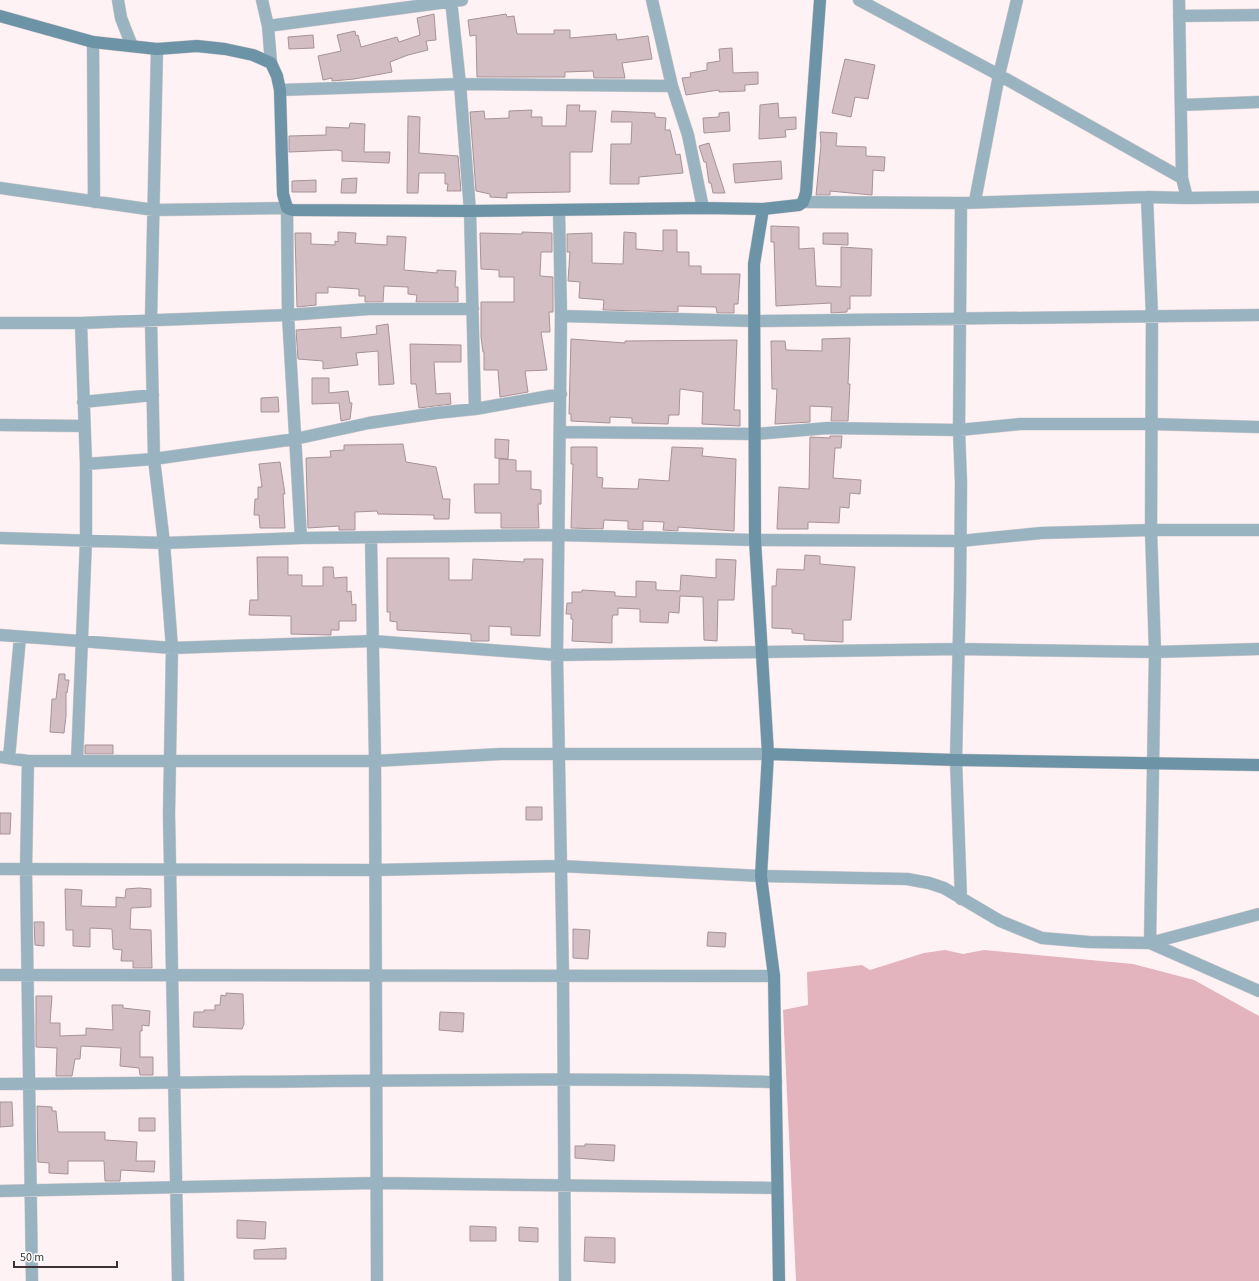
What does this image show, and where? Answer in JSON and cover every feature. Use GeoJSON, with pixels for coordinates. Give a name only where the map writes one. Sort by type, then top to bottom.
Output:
{"type":"FeatureCollection","features":[{"type":"Feature","properties":{"kind":"street"},"geometry":{"type":"LineString","coordinates":[[118,0],[121,18],[132,46]]}},
{"type":"Feature","properties":{"kind":"street"},"geometry":{"type":"LineString","coordinates":[[262,0],[268,26],[271,63],[277,76],[280,90],[283,194],[287,208],[288,315],[301,538]]}},
{"type":"Feature","properties":{"kind":"street"},"geometry":{"type":"LineString","coordinates":[[652,0],[672,86],[688,135],[703,208]]}},
{"type":"Feature","properties":{"kind":"street"},"geometry":{"type":"LineString","coordinates":[[803,202],[806,194],[820,0]]}},
{"type":"Feature","properties":{"kind":"street"},"geometry":{"type":"LineString","coordinates":[[859,0],[999,75],[1182,178]]}},
{"type":"Feature","properties":{"kind":"street"},"geometry":{"type":"LineString","coordinates":[[975,201],[999,75],[1017,0]]}},
{"type":"Feature","properties":{"kind":"street"},"geometry":{"type":"LineString","coordinates":[[1179,0],[1182,178],[1187,198]]}},
{"type":"Feature","properties":{"kind":"street"},"geometry":{"type":"LineString","coordinates":[[268,26],[454,1],[470,211],[475,409]]}},
{"type":"Feature","properties":{"kind":"street"},"geometry":{"type":"LineString","coordinates":[[1179,16],[1259,15]]}},
{"type":"Feature","properties":{"kind":"street"},"geometry":{"type":"LineString","coordinates":[[0,16],[93,42],[157,49],[197,46],[225,49],[253,55],[271,63]]}},
{"type":"Feature","properties":{"kind":"street"},"geometry":{"type":"LineString","coordinates":[[93,42],[94,202]]}},
{"type":"Feature","properties":{"kind":"street"},"geometry":{"type":"LineString","coordinates":[[157,49],[151,320],[154,460],[164,543],[172,648],[173,693],[170,760],[171,870],[174,974],[175,1187],[178,1281]]}},
{"type":"Feature","properties":{"kind":"street"},"geometry":{"type":"LineString","coordinates":[[280,90],[460,84],[672,86]]}},
{"type":"Feature","properties":{"kind":"street"},"geometry":{"type":"LineString","coordinates":[[1181,105],[1259,102]]}},
{"type":"Feature","properties":{"kind":"street"},"geometry":{"type":"LineString","coordinates":[[0,188],[154,210],[287,208],[298,211],[470,211],[703,208],[763,209],[791,207],[803,202],[962,203],[975,201],[1148,197],[1259,197]]}},
{"type":"Feature","properties":{"kind":"street"},"geometry":{"type":"LineString","coordinates":[[1148,197],[1152,316],[1150,424],[1151,530],[1155,652],[1150,943]]}},
{"type":"Feature","properties":{"kind":"street"},"geometry":{"type":"LineString","coordinates":[[961,900],[956,760],[961,483],[959,430],[959,318],[962,203]]}},
{"type":"Feature","properties":{"kind":"street"},"geometry":{"type":"LineString","coordinates":[[763,209],[754,264],[755,540],[768,754],[761,876],[774,976],[779,1281]]}},
{"type":"Feature","properties":{"kind":"street"},"geometry":{"type":"LineString","coordinates":[[559,210],[561,394],[556,655],[563,975],[565,1281]]}},
{"type":"Feature","properties":{"kind":"street"},"geometry":{"type":"LineString","coordinates":[[0,323],[81,323],[288,315],[369,309],[473,309]]}},
{"type":"Feature","properties":{"kind":"street"},"geometry":{"type":"LineString","coordinates":[[561,316],[754,321],[1259,315]]}},
{"type":"Feature","properties":{"kind":"street"},"geometry":{"type":"LineString","coordinates":[[77,761],[86,540],[86,464],[81,323]]}},
{"type":"Feature","properties":{"kind":"street"},"geometry":{"type":"LineString","coordinates":[[86,464],[154,460],[295,439],[369,424],[436,413],[475,409],[561,394]]}},
{"type":"Feature","properties":{"kind":"street"},"geometry":{"type":"LineString","coordinates":[[83,402],[153,395]]}},
{"type":"Feature","properties":{"kind":"street"},"geometry":{"type":"LineString","coordinates":[[560,432],[755,434],[828,428],[959,430],[1020,424],[1150,424],[1259,427]]}},
{"type":"Feature","properties":{"kind":"street"},"geometry":{"type":"LineString","coordinates":[[0,425],[84,426]]}},
{"type":"Feature","properties":{"kind":"street"},"geometry":{"type":"LineString","coordinates":[[0,538],[164,543],[301,538],[558,534],[755,540],[960,541],[1041,533],[1151,530],[1259,530]]}},
{"type":"Feature","properties":{"kind":"street"},"geometry":{"type":"LineString","coordinates":[[371,538],[376,761],[375,870],[377,1281]]}},
{"type":"Feature","properties":{"kind":"street"},"geometry":{"type":"LineString","coordinates":[[0,635],[172,648],[373,641],[556,655],[958,649],[1155,652],[1259,649]]}},
{"type":"Feature","properties":{"kind":"street"},"geometry":{"type":"LineString","coordinates":[[20,637],[5,758],[28,761],[376,761],[501,754],[768,754],[956,760],[1259,765]]}},
{"type":"Feature","properties":{"kind":"street"},"geometry":{"type":"LineString","coordinates":[[28,761],[26,870],[32,1281]]}},
{"type":"Feature","properties":{"kind":"street"},"geometry":{"type":"LineString","coordinates":[[0,869],[375,870],[560,866],[761,876],[907,879],[929,883],[944,888],[961,900],[1000,921],[1042,938],[1089,942],[1150,943],[1259,914]]}},
{"type":"Feature","properties":{"kind":"street"},"geometry":{"type":"LineString","coordinates":[[1150,943],[1259,991]]}},
{"type":"Feature","properties":{"kind":"street"},"geometry":{"type":"LineString","coordinates":[[0,975],[174,974],[774,976]]}},
{"type":"Feature","properties":{"kind":"street"},"geometry":{"type":"LineString","coordinates":[[0,1084],[174,1083],[376,1079],[646,1079],[776,1082]]}},
{"type":"Feature","properties":{"kind":"street"},"geometry":{"type":"LineString","coordinates":[[0,1191],[376,1183],[777,1188]]}},
{"type":"Feature","properties":{"kind":"shaded area"},"geometry":{"type":"Polygon","coordinates":[[[945,950],[963,954],[984,950],[1133,964],[1194,980],[1259,1016],[1259,1281],[796,1281],[783,1010],[808,1005],[807,972],[862,965],[870,970],[924,953],[945,950]]]}},
{"type":"Feature","properties":{"kind":"building"},"geometry":{"type":"Polygon","coordinates":[[[434,14],[436,40],[426,41],[428,50],[408,55],[390,62],[392,72],[354,79],[332,81],[332,78],[323,80],[318,56],[341,51],[337,35],[355,31],[356,36],[358,35],[361,47],[397,37],[399,42],[420,35],[417,18],[434,14]]]}},
{"type":"Feature","properties":{"kind":"building"},"geometry":{"type":"Polygon","coordinates":[[[506,14],[507,17],[514,16],[517,34],[554,34],[554,30],[570,30],[570,38],[616,34],[617,40],[648,36],[652,59],[622,63],[625,78],[594,78],[593,71],[565,72],[565,77],[477,77],[476,35],[470,36],[468,20],[506,14]]]}},
{"type":"Feature","properties":{"kind":"building"},"geometry":{"type":"Polygon","coordinates":[[[313,35],[314,48],[289,49],[288,37],[313,35]]]}},
{"type":"Feature","properties":{"kind":"building"},"geometry":{"type":"Polygon","coordinates":[[[732,48],[733,73],[758,72],[758,84],[745,85],[745,91],[719,92],[719,90],[686,95],[682,78],[691,77],[690,73],[707,70],[707,63],[720,61],[719,49],[732,48]]]}},
{"type":"Feature","properties":{"kind":"building"},"geometry":{"type":"Polygon","coordinates":[[[845,59],[875,65],[868,99],[855,97],[851,117],[832,113],[845,59]]]}},
{"type":"Feature","properties":{"kind":"building"},"geometry":{"type":"Polygon","coordinates":[[[778,103],[779,118],[796,117],[796,129],[785,130],[786,137],[759,139],[760,105],[778,103]]]}},
{"type":"Feature","properties":{"kind":"building"},"geometry":{"type":"Polygon","coordinates":[[[567,105],[580,105],[579,111],[596,111],[592,152],[570,152],[570,192],[507,193],[507,198],[490,197],[490,194],[476,191],[470,112],[484,111],[485,119],[509,118],[509,111],[532,110],[531,117],[542,117],[542,126],[566,126],[567,105]]]}},
{"type":"Feature","properties":{"kind":"building"},"geometry":{"type":"Polygon","coordinates":[[[612,111],[655,113],[655,117],[666,118],[665,130],[670,130],[676,155],[680,154],[683,173],[639,177],[639,184],[610,184],[611,144],[631,144],[632,122],[611,122],[612,111]]]}},
{"type":"Feature","properties":{"kind":"building"},"geometry":{"type":"Polygon","coordinates":[[[729,112],[730,131],[704,133],[703,118],[719,117],[719,113],[729,112]]]}},
{"type":"Feature","properties":{"kind":"building"},"geometry":{"type":"Polygon","coordinates":[[[408,116],[420,117],[419,153],[458,156],[461,191],[447,191],[448,184],[445,184],[445,173],[419,173],[418,193],[407,193],[408,116]]]}},
{"type":"Feature","properties":{"kind":"building"},"geometry":{"type":"Polygon","coordinates":[[[350,123],[365,124],[364,152],[390,152],[389,163],[342,161],[342,151],[337,150],[289,152],[289,136],[326,135],[326,127],[349,128],[350,123]]]}},
{"type":"Feature","properties":{"kind":"building"},"geometry":{"type":"Polygon","coordinates":[[[820,132],[837,133],[836,146],[866,147],[866,156],[885,157],[884,171],[873,170],[872,195],[830,191],[830,195],[816,195],[821,145],[820,132]]]}},
{"type":"Feature","properties":{"kind":"building"},"geometry":{"type":"Polygon","coordinates":[[[709,143],[725,193],[713,193],[711,183],[709,183],[706,162],[704,162],[699,146],[709,143]]]}},
{"type":"Feature","properties":{"kind":"building"},"geometry":{"type":"Polygon","coordinates":[[[781,161],[782,179],[735,183],[733,164],[781,161]]]}},
{"type":"Feature","properties":{"kind":"building"},"geometry":{"type":"Polygon","coordinates":[[[357,178],[356,193],[341,193],[342,179],[357,178]]]}},
{"type":"Feature","properties":{"kind":"building"},"geometry":{"type":"Polygon","coordinates":[[[316,180],[316,192],[292,192],[292,181],[316,180]]]}},
{"type":"Feature","properties":{"kind":"building"},"geometry":{"type":"Polygon","coordinates":[[[771,226],[799,227],[799,249],[814,248],[816,286],[841,287],[841,247],[872,249],[871,296],[850,296],[850,309],[847,309],[847,312],[831,313],[831,303],[776,306],[774,242],[771,242],[771,226]]]}},
{"type":"Feature","properties":{"kind":"building"},"geometry":{"type":"Polygon","coordinates":[[[663,230],[677,230],[677,252],[689,252],[689,266],[701,266],[701,274],[740,274],[738,304],[734,304],[734,313],[717,313],[716,307],[678,306],[678,312],[603,310],[604,300],[579,298],[580,282],[568,281],[570,252],[567,252],[567,234],[592,233],[592,263],[623,264],[624,232],[636,233],[636,249],[663,251],[663,230]]]}},
{"type":"Feature","properties":{"kind":"building"},"geometry":{"type":"Polygon","coordinates":[[[338,232],[356,233],[355,243],[387,245],[387,236],[406,237],[404,270],[437,273],[437,270],[456,271],[455,287],[458,287],[458,302],[416,302],[417,295],[408,294],[408,287],[384,286],[383,302],[365,302],[365,296],[359,296],[359,289],[328,287],[328,293],[316,293],[316,305],[297,307],[295,233],[311,233],[311,244],[335,245],[335,241],[338,242],[338,232]]]}},
{"type":"Feature","properties":{"kind":"building"},"geometry":{"type":"Polygon","coordinates":[[[522,232],[552,233],[552,252],[541,252],[540,276],[553,277],[553,312],[549,312],[550,332],[541,332],[547,370],[525,371],[528,392],[500,397],[498,370],[484,370],[484,352],[481,337],[481,302],[514,302],[514,277],[499,277],[499,270],[481,269],[480,233],[522,234],[522,232]]]}},
{"type":"Feature","properties":{"kind":"building"},"geometry":{"type":"Polygon","coordinates":[[[823,233],[848,233],[848,245],[823,244],[823,233]]]}},
{"type":"Feature","properties":{"kind":"building"},"geometry":{"type":"Polygon","coordinates":[[[388,324],[394,384],[379,385],[378,351],[356,353],[358,365],[323,369],[323,361],[298,359],[296,330],[341,327],[341,338],[377,334],[376,326],[388,324]]]}},
{"type":"Feature","properties":{"kind":"building"},"geometry":{"type":"Polygon","coordinates":[[[850,338],[848,421],[831,421],[832,407],[810,406],[810,422],[775,424],[777,389],[772,389],[771,341],[785,341],[786,350],[822,351],[822,339],[850,338]]]}},
{"type":"Feature","properties":{"kind":"building"},"geometry":{"type":"Polygon","coordinates":[[[571,339],[625,343],[625,341],[737,340],[734,410],[740,410],[740,426],[702,424],[703,392],[680,389],[679,415],[669,415],[668,424],[632,423],[632,418],[610,417],[610,423],[571,421],[571,414],[569,414],[571,339]]]}},
{"type":"Feature","properties":{"kind":"building"},"geometry":{"type":"Polygon","coordinates":[[[410,344],[461,345],[461,362],[434,362],[436,394],[450,393],[451,404],[419,408],[416,384],[411,384],[410,344]]]}},
{"type":"Feature","properties":{"kind":"building"},"geometry":{"type":"Polygon","coordinates":[[[312,378],[329,378],[329,393],[348,391],[350,403],[352,403],[350,419],[341,421],[339,403],[312,404],[312,378]]]}},
{"type":"Feature","properties":{"kind":"building"},"geometry":{"type":"Polygon","coordinates":[[[278,397],[279,412],[261,412],[261,398],[278,397]]]}},
{"type":"Feature","properties":{"kind":"building"},"geometry":{"type":"Polygon","coordinates":[[[830,436],[842,436],[841,448],[835,448],[833,478],[861,480],[860,494],[850,493],[849,508],[840,507],[839,523],[808,522],[808,529],[777,529],[779,487],[809,489],[810,437],[830,438],[830,436]]]}},
{"type":"Feature","properties":{"kind":"building"},"geometry":{"type":"Polygon","coordinates":[[[495,439],[509,440],[508,459],[495,458],[495,439]]]}},
{"type":"Feature","properties":{"kind":"building"},"geometry":{"type":"Polygon","coordinates":[[[403,444],[406,462],[436,467],[443,499],[450,499],[449,519],[434,519],[434,515],[378,514],[377,511],[355,512],[355,530],[339,530],[339,526],[308,528],[306,458],[331,457],[330,451],[344,450],[344,445],[403,444]]]}},
{"type":"Feature","properties":{"kind":"building"},"geometry":{"type":"Polygon","coordinates":[[[571,447],[597,447],[597,477],[603,478],[602,488],[638,489],[639,479],[669,481],[672,447],[703,448],[702,456],[736,459],[734,531],[678,527],[678,531],[663,530],[664,522],[643,521],[643,530],[628,529],[628,521],[604,520],[603,529],[571,528],[573,464],[571,464],[571,447]]]}},
{"type":"Feature","properties":{"kind":"building"},"geometry":{"type":"Polygon","coordinates":[[[499,459],[516,460],[516,471],[531,471],[531,489],[541,490],[541,504],[538,504],[539,528],[501,528],[501,513],[475,513],[474,484],[499,484],[499,459]]]}},
{"type":"Feature","properties":{"kind":"building"},"geometry":{"type":"Polygon","coordinates":[[[280,462],[285,494],[283,494],[285,528],[260,528],[259,515],[254,515],[255,499],[258,499],[258,487],[262,487],[259,464],[280,462]]]}},
{"type":"Feature","properties":{"kind":"building"},"geometry":{"type":"Polygon","coordinates":[[[805,555],[820,556],[820,564],[855,567],[851,620],[843,620],[843,642],[804,640],[804,634],[792,633],[792,629],[772,628],[772,586],[776,586],[777,569],[804,570],[805,555]]]}},
{"type":"Feature","properties":{"kind":"building"},"geometry":{"type":"Polygon","coordinates":[[[257,557],[288,557],[288,575],[302,575],[302,586],[323,586],[323,567],[333,567],[334,578],[347,577],[347,592],[351,591],[352,605],[356,604],[356,621],[339,621],[339,630],[331,630],[331,635],[291,634],[291,616],[249,615],[250,600],[258,600],[257,557]]]}},
{"type":"Feature","properties":{"kind":"building"},"geometry":{"type":"Polygon","coordinates":[[[387,558],[449,558],[449,580],[472,580],[473,559],[524,562],[524,559],[543,559],[540,636],[511,635],[511,627],[489,626],[489,641],[471,641],[471,634],[397,630],[397,622],[390,621],[390,612],[387,612],[387,558]]]}},
{"type":"Feature","properties":{"kind":"building"},"geometry":{"type":"Polygon","coordinates":[[[716,559],[736,560],[734,600],[718,600],[717,641],[704,640],[703,597],[680,596],[679,613],[669,612],[668,623],[640,622],[640,609],[618,608],[618,615],[613,615],[612,619],[612,643],[572,641],[573,619],[571,619],[571,614],[566,614],[567,603],[572,603],[572,592],[582,592],[582,590],[615,592],[615,596],[636,597],[636,581],[656,582],[656,590],[680,591],[681,575],[716,578],[716,559]]]}},
{"type":"Feature","properties":{"kind":"building"},"geometry":{"type":"Polygon","coordinates":[[[59,674],[65,674],[65,680],[69,680],[67,693],[66,692],[64,733],[50,732],[52,699],[56,699],[59,674]]]}},
{"type":"Feature","properties":{"kind":"building"},"geometry":{"type":"Polygon","coordinates":[[[85,745],[113,745],[113,754],[85,754],[85,745]]]}},
{"type":"Feature","properties":{"kind":"building"},"geometry":{"type":"Polygon","coordinates":[[[526,807],[542,807],[542,820],[526,820],[526,807]]]}},
{"type":"Feature","properties":{"kind":"building"},"geometry":{"type":"Polygon","coordinates":[[[0,813],[11,813],[10,834],[0,834],[0,813]]]}},
{"type":"Feature","properties":{"kind":"building"},"geometry":{"type":"Polygon","coordinates":[[[65,889],[82,890],[81,906],[116,907],[116,897],[125,898],[126,889],[151,889],[151,907],[131,908],[130,929],[151,930],[152,968],[133,968],[133,961],[121,961],[122,950],[113,949],[112,929],[90,928],[90,947],[73,946],[73,930],[66,930],[65,889]]]}},
{"type":"Feature","properties":{"kind":"building"},"geometry":{"type":"Polygon","coordinates":[[[34,922],[44,922],[44,946],[35,945],[34,922]]]}},
{"type":"Feature","properties":{"kind":"building"},"geometry":{"type":"Polygon","coordinates":[[[573,929],[590,930],[588,959],[573,958],[573,929]]]}},
{"type":"Feature","properties":{"kind":"building"},"geometry":{"type":"Polygon","coordinates":[[[708,932],[726,933],[725,947],[707,946],[708,932]]]}},
{"type":"Feature","properties":{"kind":"building"},"geometry":{"type":"Polygon","coordinates":[[[226,993],[243,994],[244,1024],[242,1029],[193,1027],[194,1012],[215,1010],[215,1005],[220,1005],[221,995],[226,996],[226,993]]]}},
{"type":"Feature","properties":{"kind":"building"},"geometry":{"type":"Polygon","coordinates":[[[36,996],[52,996],[50,1023],[60,1023],[60,1036],[86,1035],[86,1028],[113,1030],[112,1005],[123,1005],[123,1008],[150,1011],[149,1026],[142,1025],[142,1031],[140,1031],[140,1057],[153,1057],[153,1075],[140,1075],[139,1068],[120,1066],[121,1048],[81,1046],[80,1059],[75,1059],[72,1076],[56,1076],[57,1048],[36,1047],[36,996]]]}},
{"type":"Feature","properties":{"kind":"building"},"geometry":{"type":"Polygon","coordinates":[[[440,1012],[464,1013],[463,1032],[439,1030],[440,1012]]]}},
{"type":"Feature","properties":{"kind":"building"},"geometry":{"type":"Polygon","coordinates":[[[0,1102],[12,1102],[13,1126],[0,1127],[0,1102]]]}},
{"type":"Feature","properties":{"kind":"building"},"geometry":{"type":"Polygon","coordinates":[[[37,1106],[52,1107],[52,1111],[56,1111],[58,1132],[105,1132],[105,1140],[137,1142],[136,1161],[155,1161],[154,1172],[121,1170],[120,1181],[105,1181],[104,1161],[68,1161],[68,1174],[49,1173],[49,1163],[38,1162],[37,1106]]]}},
{"type":"Feature","properties":{"kind":"building"},"geometry":{"type":"Polygon","coordinates":[[[139,1118],[155,1118],[155,1131],[139,1131],[139,1118]]]}},
{"type":"Feature","properties":{"kind":"building"},"geometry":{"type":"Polygon","coordinates":[[[585,1144],[615,1145],[614,1161],[575,1158],[575,1146],[585,1146],[585,1144]]]}},
{"type":"Feature","properties":{"kind":"building"},"geometry":{"type":"Polygon","coordinates":[[[237,1220],[266,1222],[265,1239],[237,1238],[237,1220]]]}},
{"type":"Feature","properties":{"kind":"building"},"geometry":{"type":"Polygon","coordinates":[[[470,1226],[496,1227],[496,1241],[470,1241],[470,1226]]]}},
{"type":"Feature","properties":{"kind":"building"},"geometry":{"type":"Polygon","coordinates":[[[519,1227],[538,1228],[538,1242],[519,1241],[519,1227]]]}},
{"type":"Feature","properties":{"kind":"building"},"geometry":{"type":"Polygon","coordinates":[[[585,1237],[615,1238],[615,1263],[584,1261],[585,1237]]]}},
{"type":"Feature","properties":{"kind":"building"},"geometry":{"type":"Polygon","coordinates":[[[286,1248],[286,1259],[254,1259],[254,1250],[286,1248]]]}}]}
